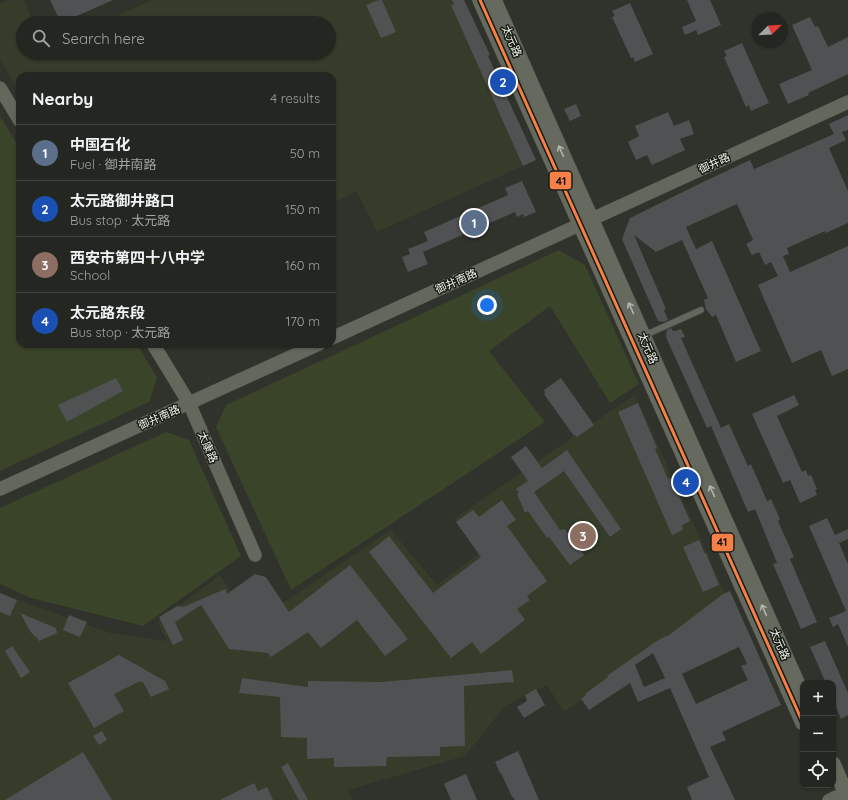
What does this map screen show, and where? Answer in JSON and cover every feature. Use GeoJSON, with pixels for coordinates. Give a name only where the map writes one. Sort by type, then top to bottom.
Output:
{"type":"FeatureCollection","features":[{"type":"Feature","properties":{"kind":"main road","name":"太元路"},"geometry":{"type":"LineString","coordinates":[[480,0],[586,222],[643,336],[800,689]]}},
{"type":"Feature","properties":{"kind":"main road","name":"太元路"},"geometry":{"type":"LineString","coordinates":[[494,0],[586,222],[800,716]]}},
{"type":"Feature","properties":{"kind":"street"},"geometry":{"type":"LineString","coordinates":[[0,88],[16,114]]}},
{"type":"Feature","properties":{"kind":"street","name":"御井路"},"geometry":{"type":"LineString","coordinates":[[586,222],[848,102]]}},
{"type":"Feature","properties":{"kind":"street","name":"御井南路"},"geometry":{"type":"LineString","coordinates":[[336,336],[586,222]]}},
{"type":"Feature","properties":{"kind":"street","name":"太康路"},"geometry":{"type":"LineString","coordinates":[[155,348],[189,403],[255,555]]}},
{"type":"Feature","properties":{"kind":"street","name":"御井南路"},"geometry":{"type":"LineString","coordinates":[[0,489],[310,348]]}},
{"type":"Feature","properties":{"kind":"lane"},"geometry":{"type":"LineString","coordinates":[[643,336],[701,310]]}},
{"type":"Feature","properties":{"kind":"shaded area"},"geometry":{"type":"Polygon","coordinates":[[[9,0],[24,0],[30,16],[16,16],[16,60],[336,60],[336,16],[117,16],[151,0],[463,0],[536,160],[377,232],[356,191],[336,202],[336,72],[16,72],[16,86],[0,60],[0,4],[9,0]]]}},
{"type":"Feature","properties":{"kind":"shaded area"},"geometry":{"type":"Polygon","coordinates":[[[0,116],[16,142],[16,348],[139,348],[157,378],[149,402],[0,471],[0,116]]]}},
{"type":"Feature","properties":{"kind":"shaded area"},"geometry":{"type":"Polygon","coordinates":[[[559,250],[585,265],[639,384],[610,403],[550,306],[489,351],[545,422],[291,590],[216,427],[226,405],[559,250]]]}},
{"type":"Feature","properties":{"kind":"shaded area"},"geometry":{"type":"Polygon","coordinates":[[[635,395],[725,593],[564,712],[547,685],[505,706],[465,756],[348,790],[353,800],[0,800],[0,592],[7,596],[110,633],[167,641],[157,622],[220,575],[232,593],[258,576],[283,603],[391,530],[437,585],[479,554],[454,519],[635,395]]]}},
{"type":"Feature","properties":{"kind":"shaded area"},"geometry":{"type":"Polygon","coordinates":[[[166,432],[189,440],[241,556],[143,626],[31,598],[0,584],[0,508],[166,432]]]}},
{"type":"Feature","properties":{"kind":"building"},"geometry":{"type":"Polygon","coordinates":[[[50,0],[113,0],[77,16],[58,16],[50,0]]]}},
{"type":"Feature","properties":{"kind":"building"},"geometry":{"type":"Polygon","coordinates":[[[382,0],[396,32],[381,38],[366,5],[382,0]]]}},
{"type":"Feature","properties":{"kind":"building"},"geometry":{"type":"Polygon","coordinates":[[[452,0],[464,0],[536,160],[523,166],[451,5],[454,4],[452,0]]]}},
{"type":"Feature","properties":{"kind":"building"},"geometry":{"type":"Polygon","coordinates":[[[687,0],[710,0],[721,25],[698,35],[696,30],[685,35],[682,27],[696,21],[687,0]]]}},
{"type":"Feature","properties":{"kind":"building"},"geometry":{"type":"Polygon","coordinates":[[[630,3],[653,54],[635,62],[633,57],[631,58],[612,17],[615,16],[612,11],[630,3]]]}},
{"type":"Feature","properties":{"kind":"building"},"geometry":{"type":"Polygon","coordinates":[[[810,17],[815,27],[818,26],[828,47],[848,37],[848,74],[808,93],[809,95],[788,104],[779,84],[812,70],[792,25],[810,17]]]}},
{"type":"Feature","properties":{"kind":"building"},"geometry":{"type":"Polygon","coordinates":[[[742,43],[769,103],[751,111],[749,105],[746,107],[724,57],[727,56],[724,51],[742,43]]]}},
{"type":"Feature","properties":{"kind":"building"},"geometry":{"type":"Polygon","coordinates":[[[576,104],[581,116],[570,121],[564,109],[576,104]]]}},
{"type":"Feature","properties":{"kind":"building"},"geometry":{"type":"Polygon","coordinates":[[[668,112],[674,126],[689,120],[694,134],[680,139],[685,150],[652,165],[647,155],[636,160],[628,142],[639,136],[635,126],[668,112]]]}},
{"type":"Feature","properties":{"kind":"building"},"geometry":{"type":"Polygon","coordinates":[[[848,115],[848,130],[842,132],[846,140],[829,148],[848,191],[848,223],[826,233],[825,231],[787,248],[789,254],[783,256],[790,272],[848,246],[848,369],[832,376],[821,350],[792,363],[758,285],[778,276],[771,262],[765,265],[759,252],[752,255],[746,244],[753,240],[737,204],[686,227],[696,249],[712,241],[761,351],[736,362],[716,315],[712,317],[706,309],[704,300],[708,298],[682,240],[656,252],[634,235],[666,309],[664,310],[668,320],[663,322],[658,321],[622,239],[630,218],[750,160],[754,169],[834,134],[829,124],[848,115]]]}},
{"type":"Feature","properties":{"kind":"building"},"geometry":{"type":"Polygon","coordinates":[[[522,181],[536,212],[524,217],[523,214],[517,217],[515,212],[423,252],[428,264],[408,272],[402,257],[410,254],[408,249],[428,241],[424,232],[508,195],[505,188],[522,181]]]}},
{"type":"Feature","properties":{"kind":"building"},"geometry":{"type":"Polygon","coordinates":[[[671,328],[673,331],[681,329],[685,337],[681,338],[721,428],[729,424],[748,466],[751,464],[767,501],[771,499],[780,519],[778,521],[794,557],[790,559],[817,622],[801,629],[773,564],[777,563],[755,509],[748,512],[711,426],[707,428],[666,337],[667,330],[671,328]]]}},
{"type":"Feature","properties":{"kind":"building"},"geometry":{"type":"Polygon","coordinates":[[[116,378],[123,391],[67,422],[58,405],[116,378]]]}},
{"type":"Feature","properties":{"kind":"building"},"geometry":{"type":"Polygon","coordinates":[[[561,378],[594,425],[577,437],[575,435],[574,436],[544,394],[544,390],[561,378]]]}},
{"type":"Feature","properties":{"kind":"building"},"geometry":{"type":"Polygon","coordinates":[[[794,395],[799,405],[777,416],[802,472],[806,470],[808,476],[811,475],[817,489],[815,490],[817,495],[800,503],[790,480],[783,483],[752,414],[794,395]]]}},
{"type":"Feature","properties":{"kind":"building"},"geometry":{"type":"Polygon","coordinates":[[[638,403],[668,479],[671,478],[690,521],[682,525],[683,530],[672,535],[618,412],[638,403]]]}},
{"type":"Feature","properties":{"kind":"building"},"geometry":{"type":"Polygon","coordinates":[[[526,446],[542,468],[567,450],[621,529],[610,537],[564,471],[534,492],[560,530],[564,529],[566,531],[584,555],[570,565],[549,537],[547,538],[528,511],[525,513],[517,494],[519,492],[516,489],[528,481],[511,457],[526,446]]]}},
{"type":"Feature","properties":{"kind":"building"},"geometry":{"type":"Polygon","coordinates":[[[502,500],[516,520],[507,526],[547,581],[527,596],[530,600],[517,609],[525,620],[481,654],[472,642],[451,658],[369,552],[389,536],[433,593],[481,557],[456,522],[473,510],[479,517],[502,500]]]}},
{"type":"Feature","properties":{"kind":"building"},"geometry":{"type":"Polygon","coordinates":[[[827,518],[835,535],[848,529],[848,539],[839,543],[848,564],[848,647],[838,624],[833,627],[829,618],[846,611],[809,526],[827,518]]]}},
{"type":"Feature","properties":{"kind":"building"},"geometry":{"type":"Polygon","coordinates":[[[699,540],[719,585],[703,592],[683,547],[699,540]]]}},
{"type":"Feature","properties":{"kind":"building"},"geometry":{"type":"Polygon","coordinates":[[[350,565],[408,639],[385,656],[357,620],[321,648],[308,632],[271,657],[268,653],[229,649],[201,605],[175,622],[183,640],[173,645],[159,617],[177,606],[183,607],[225,589],[227,594],[255,574],[266,577],[289,612],[350,565]]]}},
{"type":"Feature","properties":{"kind":"building"},"geometry":{"type":"Polygon","coordinates":[[[730,591],[781,705],[722,732],[726,740],[710,747],[735,800],[692,800],[687,787],[709,777],[670,688],[638,702],[630,683],[589,710],[581,699],[586,695],[585,694],[608,677],[607,676],[658,640],[669,635],[723,594],[730,591]],[[739,647],[682,674],[696,704],[748,680],[741,666],[747,664],[739,647]],[[653,653],[635,665],[644,687],[665,678],[653,653]]]}},
{"type":"Feature","properties":{"kind":"building"},"geometry":{"type":"Polygon","coordinates":[[[0,593],[17,600],[10,616],[0,612],[0,593]]]}},
{"type":"Feature","properties":{"kind":"building"},"geometry":{"type":"Polygon","coordinates":[[[20,613],[56,628],[57,633],[39,641],[30,631],[20,613]]]}},
{"type":"Feature","properties":{"kind":"building"},"geometry":{"type":"Polygon","coordinates":[[[69,615],[87,622],[80,637],[63,630],[69,615]]]}},
{"type":"Feature","properties":{"kind":"building"},"geometry":{"type":"Polygon","coordinates":[[[825,641],[848,693],[848,715],[841,719],[836,707],[836,680],[825,680],[810,647],[825,641]]]}},
{"type":"Feature","properties":{"kind":"building"},"geometry":{"type":"Polygon","coordinates":[[[12,646],[30,672],[21,678],[5,651],[12,646]]]}},
{"type":"Feature","properties":{"kind":"building"},"geometry":{"type":"Polygon","coordinates":[[[119,655],[165,681],[169,689],[151,697],[143,682],[141,683],[140,681],[114,694],[124,711],[94,728],[68,683],[119,655]]]}},
{"type":"Feature","properties":{"kind":"building"},"geometry":{"type":"Polygon","coordinates":[[[512,670],[514,682],[464,686],[465,746],[440,747],[440,756],[387,757],[386,766],[334,767],[334,758],[307,759],[307,738],[281,737],[280,697],[239,693],[242,678],[308,687],[308,681],[382,682],[512,670]]]}},
{"type":"Feature","properties":{"kind":"building"},"geometry":{"type":"Polygon","coordinates":[[[536,689],[545,705],[524,718],[517,707],[527,701],[525,695],[536,689]]]}},
{"type":"Feature","properties":{"kind":"building"},"geometry":{"type":"Polygon","coordinates":[[[102,731],[107,740],[99,745],[93,736],[102,731]]]}},
{"type":"Feature","properties":{"kind":"building"},"geometry":{"type":"Polygon","coordinates":[[[518,751],[539,800],[515,800],[512,797],[495,762],[518,751]]]}},
{"type":"Feature","properties":{"kind":"building"},"geometry":{"type":"Polygon","coordinates":[[[83,752],[112,800],[5,800],[83,752]]]}},
{"type":"Feature","properties":{"kind":"building"},"geometry":{"type":"Polygon","coordinates":[[[288,763],[308,800],[299,800],[281,767],[288,763]]]}},
{"type":"Feature","properties":{"kind":"building"},"geometry":{"type":"Polygon","coordinates":[[[466,774],[477,800],[451,800],[444,784],[466,774]]]}},
{"type":"Feature","properties":{"kind":"building"},"geometry":{"type":"Polygon","coordinates":[[[254,783],[258,791],[267,787],[273,800],[220,800],[254,783]]]}},
{"type":"Feature","properties":{"kind":"transit line","name":"41"},"geometry":{"type":"LineString","coordinates":[[480,0],[800,716]]}},
{"type":"Feature","properties":{"kind":"place","name":"太元路御井路口"},"geometry":{"type":"Point","coordinates":[503,82]}},
{"type":"Feature","properties":{"kind":"place","name":"中国石化"},"geometry":{"type":"Point","coordinates":[474,223]}},
{"type":"Feature","properties":{"kind":"place","name":"太元路东段"},"geometry":{"type":"Point","coordinates":[686,482]}},
{"type":"Feature","properties":{"kind":"place","name":"西安市第四十八中学"},"geometry":{"type":"Point","coordinates":[583,536]}}]}
